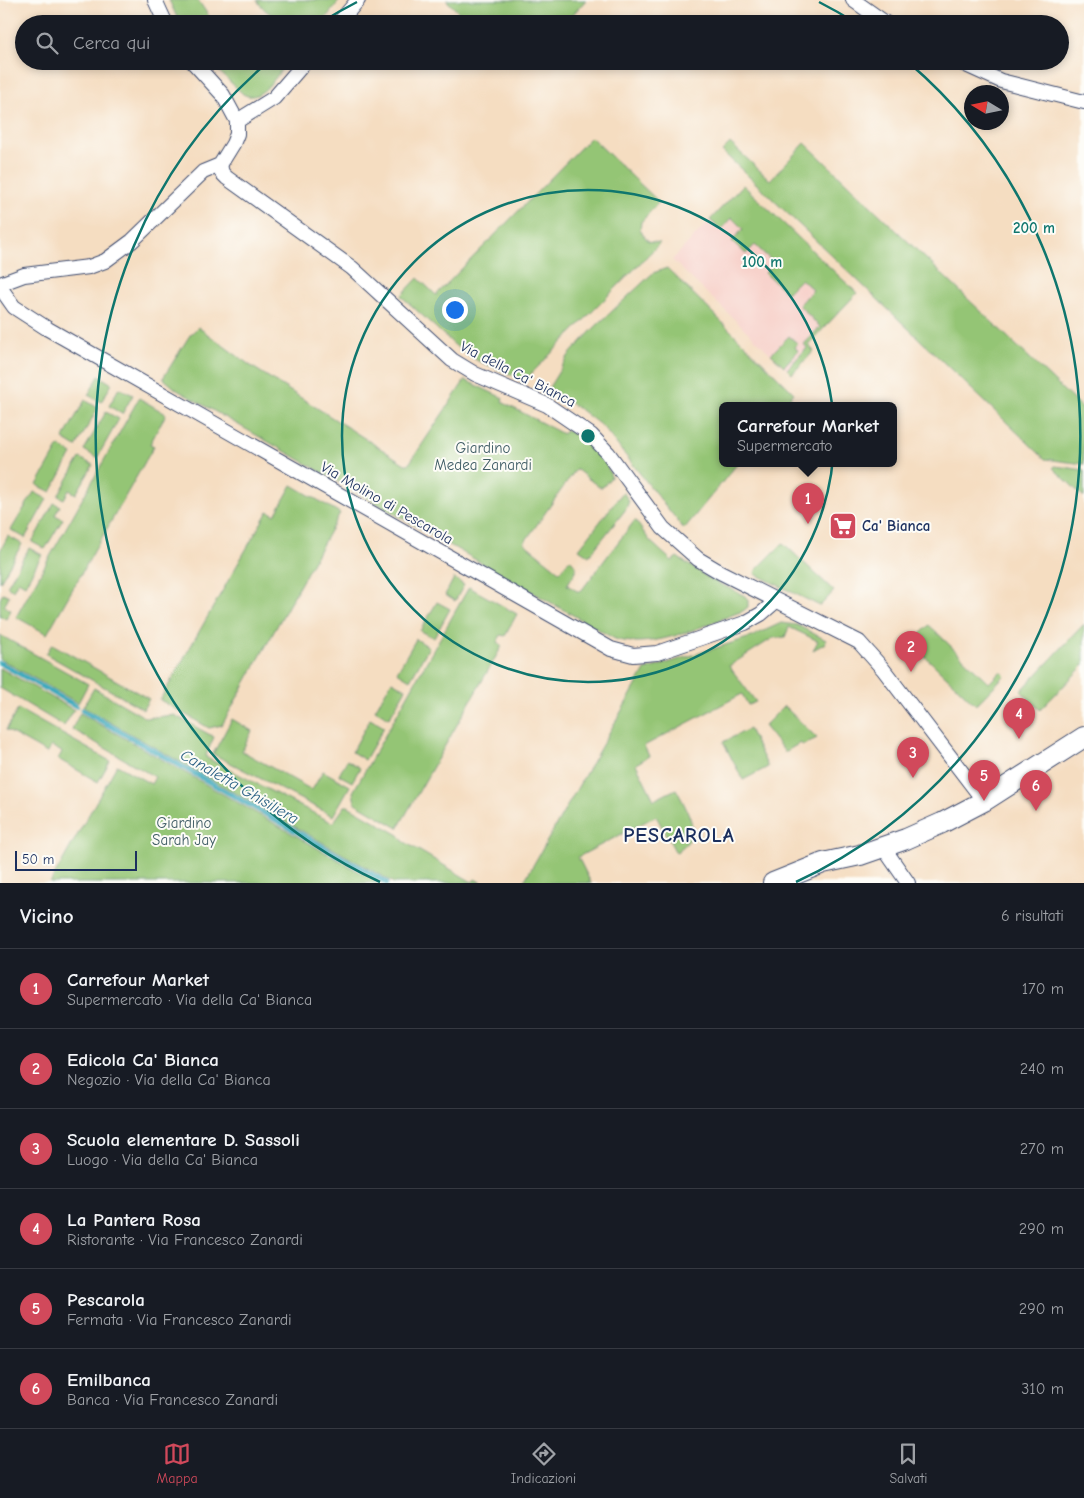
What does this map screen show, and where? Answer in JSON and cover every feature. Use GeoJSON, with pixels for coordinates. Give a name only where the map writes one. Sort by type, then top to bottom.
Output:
{"type":"FeatureCollection","features":[{"type":"Feature","properties":{"kind":"main road"},"geometry":{"type":"LineString","coordinates":[[773,883],[823,863],[853,857],[942,824],[984,801],[1084,737]]}},
{"type":"Feature","properties":{"kind":"street"},"geometry":{"type":"LineString","coordinates":[[155,0],[162,15]]}},
{"type":"Feature","properties":{"kind":"street"},"geometry":{"type":"LineString","coordinates":[[346,15],[358,0]]}},
{"type":"Feature","properties":{"kind":"street"},"geometry":{"type":"LineString","coordinates":[[853,0],[874,15]]}},
{"type":"Feature","properties":{"kind":"street"},"geometry":{"type":"LineString","coordinates":[[0,285],[24,275],[89,266],[105,261],[132,242],[203,172],[220,165],[237,134],[237,121],[224,95],[200,70]]}},
{"type":"Feature","properties":{"kind":"street"},"geometry":{"type":"LineString","coordinates":[[237,121],[274,98],[298,70]]}},
{"type":"Feature","properties":{"kind":"street"},"geometry":{"type":"LineString","coordinates":[[977,70],[1001,81],[1084,102]]}},
{"type":"Feature","properties":{"kind":"street","name":"Via della Ca' Bianca"},"geometry":{"type":"LineString","coordinates":[[220,165],[222,174],[227,178],[361,275],[426,338],[452,360],[475,374],[547,405],[586,430],[608,453],[655,517],[682,547],[720,572],[854,639],[867,650],[984,801]]}},
{"type":"Feature","properties":{"kind":"street","name":"Via Molino di Pescarola"},"geometry":{"type":"LineString","coordinates":[[0,285],[14,307],[48,330],[611,649],[633,655],[657,653],[745,623],[761,614],[776,601]]}},
{"type":"Feature","properties":{"kind":"street"},"geometry":{"type":"LineString","coordinates":[[883,847],[908,883]]}},
{"type":"Feature","properties":{"kind":"shaded area"},"geometry":{"type":"Polygon","coordinates":[[[743,185],[857,293],[808,345],[814,351],[792,374],[672,260],[743,185]]]}},
{"type":"Feature","properties":{"kind":"green space"},"geometry":{"type":"Polygon","coordinates":[[[169,0],[198,0],[208,15],[176,15],[169,0]]]}},
{"type":"Feature","properties":{"kind":"green space"},"geometry":{"type":"Polygon","coordinates":[[[257,0],[340,0],[328,15],[273,15],[257,0]]]}},
{"type":"Feature","properties":{"kind":"green space"},"geometry":{"type":"Polygon","coordinates":[[[446,0],[586,0],[572,15],[462,15],[446,0]]]}},
{"type":"Feature","properties":{"kind":"green space"},"geometry":{"type":"Polygon","coordinates":[[[218,70],[281,70],[263,92],[250,96],[243,94],[218,70]]]}},
{"type":"Feature","properties":{"kind":"green space"},"geometry":{"type":"Polygon","coordinates":[[[591,137],[659,202],[641,222],[640,230],[648,241],[660,243],[527,378],[520,378],[478,361],[458,348],[401,296],[418,278],[436,295],[591,137]]]}},
{"type":"Feature","properties":{"kind":"green space"},"geometry":{"type":"Polygon","coordinates":[[[730,143],[770,180],[805,143],[1084,410],[1084,464],[1045,459],[722,151],[730,143]]]}},
{"type":"Feature","properties":{"kind":"green space"},"geometry":{"type":"Polygon","coordinates":[[[743,185],[857,293],[808,345],[814,351],[792,374],[787,369],[807,348],[804,344],[820,327],[799,305],[813,290],[801,279],[787,293],[765,273],[774,263],[755,245],[746,254],[732,241],[743,229],[732,218],[721,230],[710,220],[743,185]]]}},
{"type":"Feature","properties":{"kind":"green space"},"geometry":{"type":"Polygon","coordinates":[[[667,268],[794,393],[786,402],[719,402],[719,467],[735,467],[684,529],[603,427],[548,389],[569,355],[593,329],[653,273],[667,268]]]}},
{"type":"Feature","properties":{"kind":"green space","name":"Giardino Medea Zanardi"},"geometry":{"type":"Polygon","coordinates":[[[198,327],[251,366],[405,464],[409,464],[465,380],[503,398],[502,402],[563,434],[566,430],[580,438],[593,449],[605,462],[611,477],[603,487],[599,487],[576,469],[524,543],[560,572],[570,559],[576,566],[576,571],[567,585],[577,591],[581,591],[635,520],[650,541],[672,561],[677,557],[710,579],[745,596],[748,600],[748,607],[743,611],[697,629],[663,639],[630,642],[615,639],[177,390],[163,378],[190,335],[198,327]]]}},
{"type":"Feature","properties":{"kind":"green space"},"geometry":{"type":"Polygon","coordinates":[[[789,336],[798,344],[795,347],[798,351],[784,366],[771,354],[789,336]]]}},
{"type":"Feature","properties":{"kind":"green space"},"geometry":{"type":"Polygon","coordinates":[[[99,376],[112,384],[101,402],[88,395],[99,376]]]}},
{"type":"Feature","properties":{"kind":"green space"},"geometry":{"type":"Polygon","coordinates":[[[119,388],[133,395],[122,414],[109,406],[119,388]]]}},
{"type":"Feature","properties":{"kind":"green space"},"geometry":{"type":"Polygon","coordinates":[[[139,398],[166,414],[150,444],[154,446],[47,634],[16,617],[139,398]]]}},
{"type":"Feature","properties":{"kind":"green space"},"geometry":{"type":"Polygon","coordinates":[[[85,400],[98,408],[76,447],[63,439],[85,400]]]}},
{"type":"Feature","properties":{"kind":"green space"},"geometry":{"type":"Polygon","coordinates":[[[106,412],[119,419],[97,458],[84,450],[106,412]]]}},
{"type":"Feature","properties":{"kind":"green space"},"geometry":{"type":"Polygon","coordinates":[[[59,446],[72,454],[51,492],[37,485],[59,446]]]}},
{"type":"Feature","properties":{"kind":"green space"},"geometry":{"type":"Polygon","coordinates":[[[80,458],[93,465],[76,494],[69,490],[64,499],[58,496],[80,458]]]}},
{"type":"Feature","properties":{"kind":"green space"},"geometry":{"type":"Polygon","coordinates":[[[1055,466],[1084,470],[1084,497],[1053,468],[1055,466]]]}},
{"type":"Feature","properties":{"kind":"green space"},"geometry":{"type":"Polygon","coordinates":[[[292,485],[340,513],[222,725],[209,728],[160,700],[268,511],[275,515],[292,485]]]}},
{"type":"Feature","properties":{"kind":"green space"},"geometry":{"type":"Polygon","coordinates":[[[34,492],[47,499],[25,538],[11,530],[34,492]]]}},
{"type":"Feature","properties":{"kind":"green space"},"geometry":{"type":"Polygon","coordinates":[[[623,492],[629,501],[626,509],[589,556],[579,549],[623,492]]]}},
{"type":"Feature","properties":{"kind":"green space"},"geometry":{"type":"Polygon","coordinates":[[[54,503],[60,506],[55,515],[63,519],[45,549],[32,542],[54,503]]]}},
{"type":"Feature","properties":{"kind":"green space"},"geometry":{"type":"Polygon","coordinates":[[[8,536],[22,544],[0,582],[0,551],[8,536]]]}},
{"type":"Feature","properties":{"kind":"green space"},"geometry":{"type":"Polygon","coordinates":[[[783,543],[834,591],[820,606],[755,574],[756,570],[783,543]]]}},
{"type":"Feature","properties":{"kind":"green space"},"geometry":{"type":"Polygon","coordinates":[[[29,548],[42,555],[25,585],[18,581],[13,590],[7,586],[29,548]]]}},
{"type":"Feature","properties":{"kind":"green space"},"geometry":{"type":"Polygon","coordinates":[[[454,578],[464,585],[455,601],[445,595],[454,578]]]}},
{"type":"Feature","properties":{"kind":"green space"},"geometry":{"type":"Polygon","coordinates":[[[469,587],[517,614],[505,636],[501,635],[497,642],[502,646],[398,828],[355,803],[353,792],[469,587]]]}},
{"type":"Feature","properties":{"kind":"green space"},"geometry":{"type":"Polygon","coordinates":[[[3,593],[9,596],[4,606],[11,610],[6,619],[0,616],[0,599],[3,593]]]}},
{"type":"Feature","properties":{"kind":"green space"},"geometry":{"type":"Polygon","coordinates":[[[437,602],[450,609],[434,638],[420,631],[437,602]]]}},
{"type":"Feature","properties":{"kind":"green space"},"geometry":{"type":"Polygon","coordinates":[[[781,623],[797,625],[826,640],[824,644],[813,650],[818,641],[789,627],[785,637],[773,638],[729,666],[756,702],[748,705],[742,694],[644,746],[649,756],[636,764],[654,800],[676,789],[692,826],[691,837],[687,843],[677,852],[675,851],[656,816],[578,857],[591,883],[523,883],[645,670],[751,637],[781,623]]]}},
{"type":"Feature","properties":{"kind":"green space"},"geometry":{"type":"Polygon","coordinates":[[[1084,624],[1084,665],[1040,710],[1021,691],[1084,624]]]}},
{"type":"Feature","properties":{"kind":"green space"},"geometry":{"type":"Polygon","coordinates":[[[929,625],[989,683],[1001,671],[1005,675],[976,705],[911,643],[929,625]]]}},
{"type":"Feature","properties":{"kind":"green space"},"geometry":{"type":"Polygon","coordinates":[[[0,635],[88,684],[78,703],[0,659],[0,635]]]}},
{"type":"Feature","properties":{"kind":"green space"},"geometry":{"type":"Polygon","coordinates":[[[416,639],[429,647],[410,680],[397,672],[416,639]]]}},
{"type":"Feature","properties":{"kind":"green space"},"geometry":{"type":"Polygon","coordinates":[[[52,644],[149,699],[143,709],[46,654],[52,644]]]}},
{"type":"Feature","properties":{"kind":"green space"},"geometry":{"type":"Polygon","coordinates":[[[0,668],[74,710],[64,726],[0,688],[0,668]]]}},
{"type":"Feature","properties":{"kind":"green space"},"geometry":{"type":"Polygon","coordinates":[[[392,681],[406,689],[389,718],[375,710],[392,681]]]}},
{"type":"Feature","properties":{"kind":"green space"},"geometry":{"type":"Polygon","coordinates":[[[94,688],[146,718],[174,715],[214,737],[206,755],[207,758],[333,823],[345,806],[348,806],[399,835],[403,841],[472,882],[475,879],[482,883],[394,883],[83,707],[94,688]]]}},
{"type":"Feature","properties":{"kind":"green space"},"geometry":{"type":"Polygon","coordinates":[[[784,706],[817,738],[803,745],[800,743],[785,752],[764,726],[784,706]]]}},
{"type":"Feature","properties":{"kind":"green space"},"geometry":{"type":"Polygon","coordinates":[[[18,709],[110,761],[98,782],[58,759],[62,752],[51,746],[47,753],[6,730],[18,709]]]}},
{"type":"Feature","properties":{"kind":"green space","name":"Giardino Sarah Jay"},"geometry":{"type":"Polygon","coordinates":[[[80,713],[379,883],[50,883],[117,765],[151,784],[155,777],[72,729],[80,713]]]}},
{"type":"Feature","properties":{"kind":"green space"},"geometry":{"type":"Polygon","coordinates":[[[232,719],[252,731],[242,751],[312,790],[323,771],[350,786],[333,816],[213,754],[232,719]]]}},
{"type":"Feature","properties":{"kind":"green space"},"geometry":{"type":"Polygon","coordinates":[[[370,719],[384,727],[365,760],[352,752],[370,719]]]}},
{"type":"Feature","properties":{"kind":"green space"},"geometry":{"type":"Polygon","coordinates":[[[749,729],[768,767],[743,780],[723,742],[749,729]]]}},
{"type":"Feature","properties":{"kind":"green space"},"geometry":{"type":"Polygon","coordinates":[[[347,760],[360,768],[352,782],[339,775],[347,760]]]}},
{"type":"Feature","properties":{"kind":"waterway","name":"Canaletta Ghisiliera"},"geometry":{"type":"LineString","coordinates":[[0,663],[76,706]]}},
{"type":"Feature","properties":{"kind":"waterway","name":"Canaletta Ghisiliera"},"geometry":{"type":"LineString","coordinates":[[82,710],[387,883]]}},
{"type":"Feature","properties":{"kind":"place","name":"Carrefour Market"},"geometry":{"type":"Point","coordinates":[808,524]}},
{"type":"Feature","properties":{"kind":"place","name":"Ca' Bianca"},"geometry":{"type":"Point","coordinates":[843,526]}},
{"type":"Feature","properties":{"kind":"place","name":"Edicola Ca' Bianca"},"geometry":{"type":"Point","coordinates":[911,672]}},
{"type":"Feature","properties":{"kind":"place","name":"La Pantera Rosa"},"geometry":{"type":"Point","coordinates":[1019,739]}},
{"type":"Feature","properties":{"kind":"place","name":"Scuola elementare D. Sassoli"},"geometry":{"type":"Point","coordinates":[913,778]}},
{"type":"Feature","properties":{"kind":"place","name":"Pescarola"},"geometry":{"type":"Point","coordinates":[984,801]}},
{"type":"Feature","properties":{"kind":"place","name":"Emilbanca"},"geometry":{"type":"Point","coordinates":[1036,811]}},
{"type":"Feature","properties":{"kind":"district","name":"PESCAROLA"},"geometry":{"type":"Point","coordinates":[679,835]}}]}
